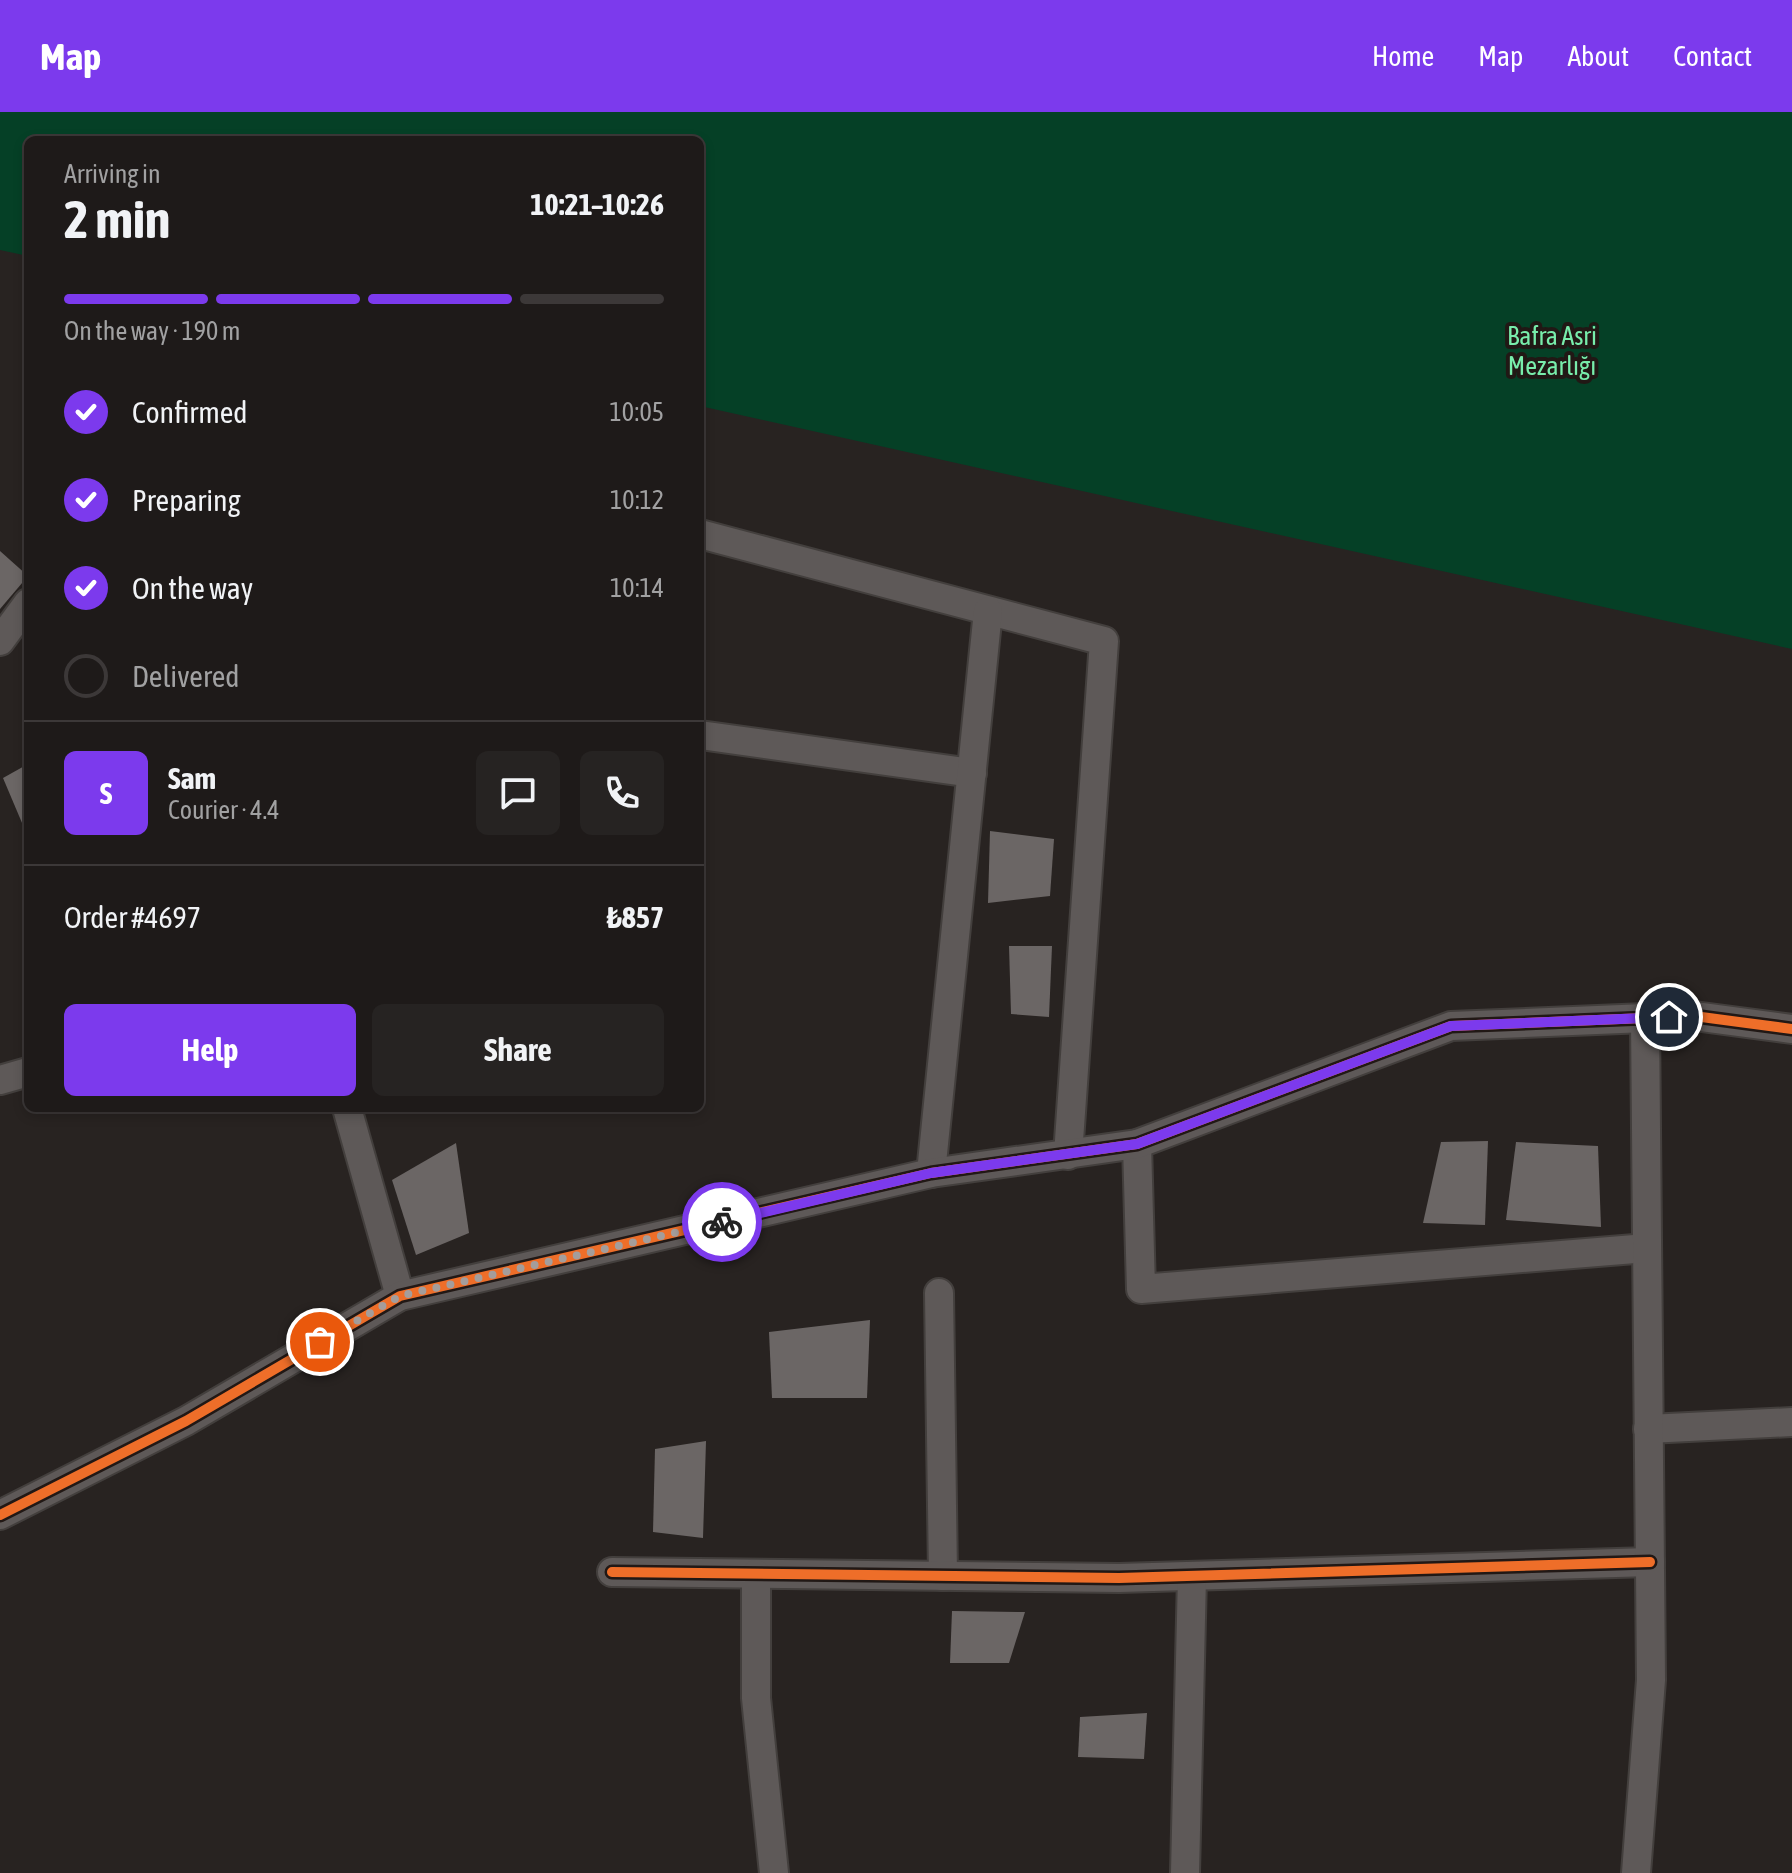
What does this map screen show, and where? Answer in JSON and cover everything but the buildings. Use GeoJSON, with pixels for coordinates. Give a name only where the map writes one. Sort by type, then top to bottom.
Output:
{"type":"FeatureCollection","features":[{"type":"Feature","properties":{"kind":"street"},"geometry":{"type":"LineString","coordinates":[[704,535],[1104,641],[1068,1155]]}},
{"type":"Feature","properties":{"kind":"street"},"geometry":{"type":"LineString","coordinates":[[0,641],[24,608]]}},
{"type":"Feature","properties":{"kind":"street"},"geometry":{"type":"LineString","coordinates":[[931,1173],[988,611]]}},
{"type":"Feature","properties":{"kind":"street"},"geometry":{"type":"LineString","coordinates":[[704,736],[972,773]]}},
{"type":"Feature","properties":{"kind":"street"},"geometry":{"type":"LineString","coordinates":[[0,1515],[186,1421],[400,1296],[931,1173],[1137,1144],[1451,1026],[1694,1016],[1792,1029]]}},
{"type":"Feature","properties":{"kind":"street"},"geometry":{"type":"LineString","coordinates":[[1636,1873],[1651,1680],[1645,1018]]}},
{"type":"Feature","properties":{"kind":"street"},"geometry":{"type":"LineString","coordinates":[[0,1080],[24,1073]]}},
{"type":"Feature","properties":{"kind":"street"},"geometry":{"type":"LineString","coordinates":[[348,1112],[400,1296]]}},
{"type":"Feature","properties":{"kind":"street"},"geometry":{"type":"LineString","coordinates":[[1137,1144],[1141,1289],[1647,1248]]}},
{"type":"Feature","properties":{"kind":"street"},"geometry":{"type":"LineString","coordinates":[[939,1293],[943,1576]]}},
{"type":"Feature","properties":{"kind":"street"},"geometry":{"type":"LineString","coordinates":[[1648,1429],[1792,1422]]}},
{"type":"Feature","properties":{"kind":"street"},"geometry":{"type":"LineString","coordinates":[[612,1572],[1192,1576],[1650,1562]]}},
{"type":"Feature","properties":{"kind":"street"},"geometry":{"type":"LineString","coordinates":[[756,1574],[756,1698],[774,1873]]}},
{"type":"Feature","properties":{"kind":"street"},"geometry":{"type":"LineString","coordinates":[[1185,1873],[1192,1576]]}},
{"type":"Feature","properties":{"kind":"green space","name":"Bafra Asri Mezarlığı"},"geometry":{"type":"Polygon","coordinates":[[[0,112],[1792,112],[1792,649],[704,407],[704,136],[24,136],[24,255],[0,250],[0,112]]]}},
{"type":"Feature","properties":{"kind":"cycle path"},"geometry":{"type":"LineString","coordinates":[[0,1515],[186,1421],[400,1296],[931,1173],[1137,1144],[1451,1026],[1694,1016],[1792,1029]]}},
{"type":"Feature","properties":{"kind":"cycle path"},"geometry":{"type":"LineString","coordinates":[[612,1572],[1119,1578],[1650,1562]]}},
{"type":"Feature","properties":{"kind":"way so far"},"geometry":{"type":"LineString","coordinates":[[320,1342],[400,1296],[722,1222]]}},
{"type":"Feature","properties":{"kind":"route"},"geometry":{"type":"LineString","coordinates":[[722,1222],[931,1173],[1137,1144],[1451,1026],[1669,1017]]}}]}
